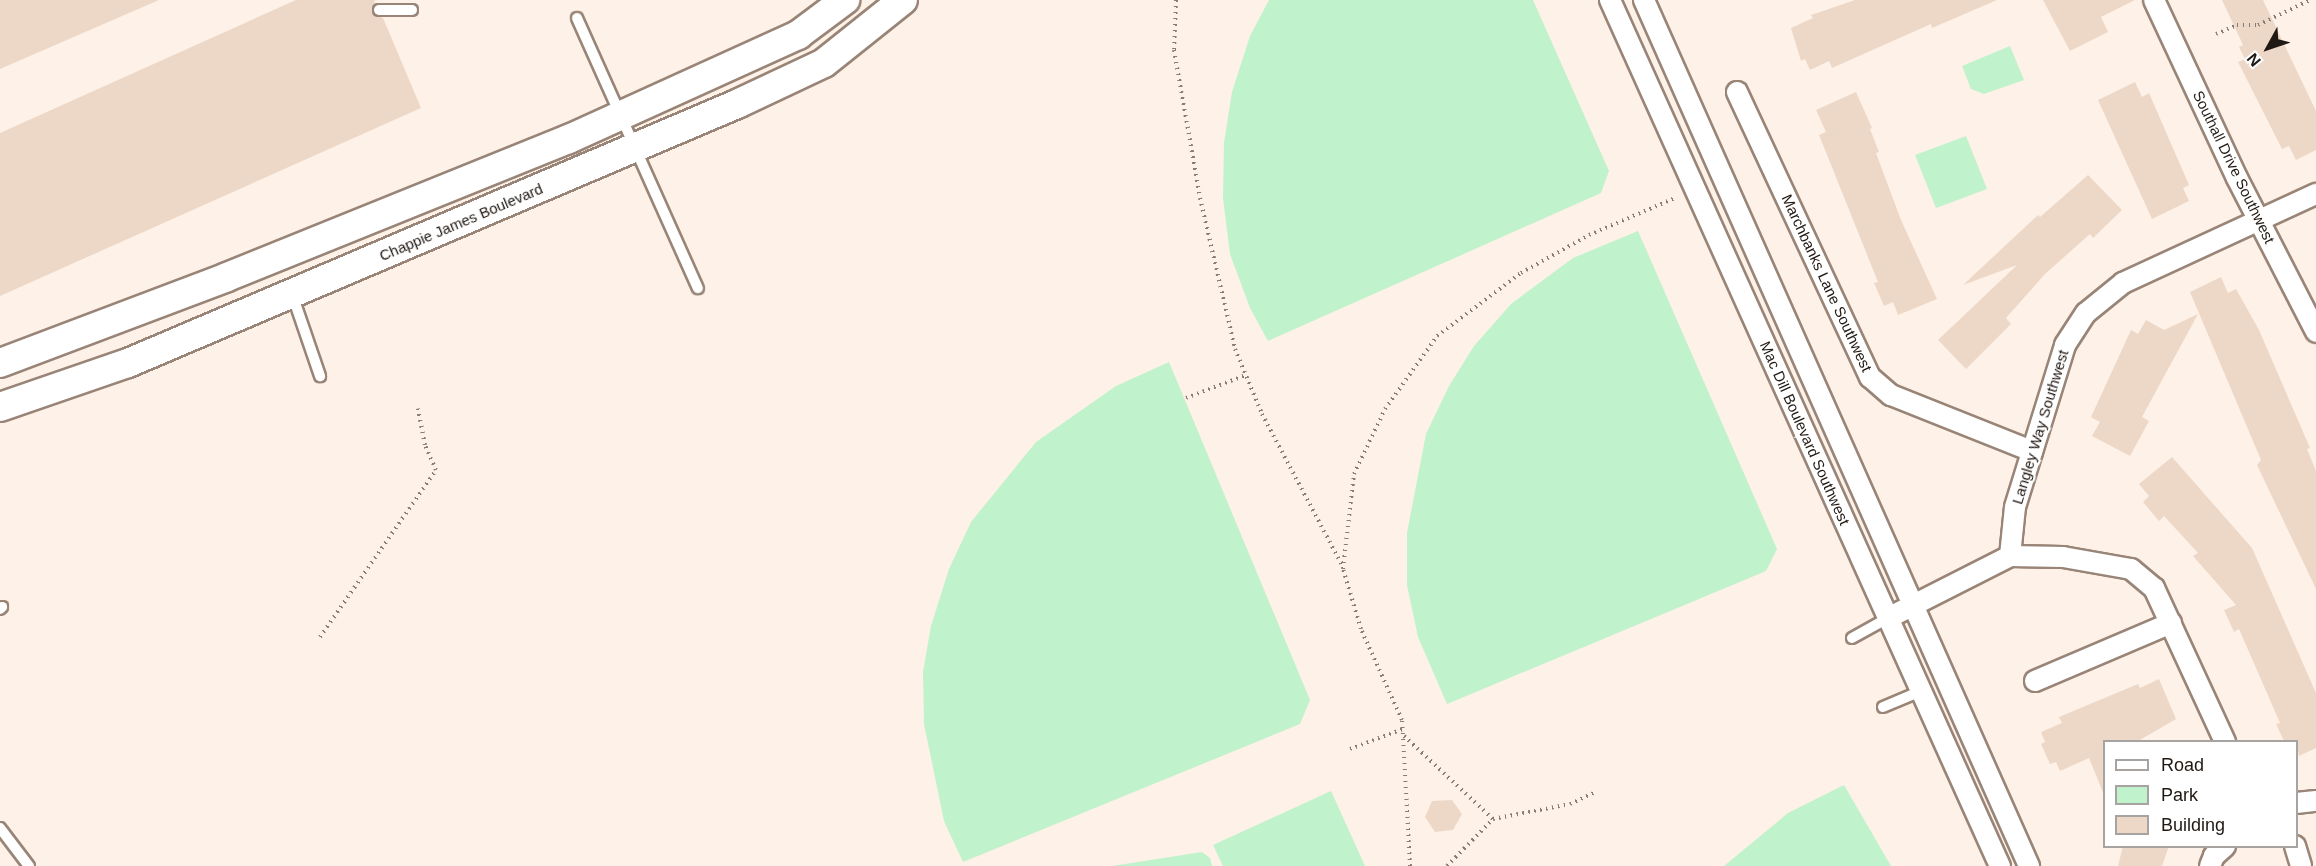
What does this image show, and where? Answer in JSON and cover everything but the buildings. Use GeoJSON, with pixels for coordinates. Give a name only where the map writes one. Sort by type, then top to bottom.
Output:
{"type":"FeatureCollection","features":[{"type":"Feature","properties":{"kind":"street"},"geometry":{"type":"LineString","coordinates":[[0,363],[226,277],[620,116],[798,35],[845,0]]}},
{"type":"Feature","properties":{"kind":"street","name":"Chappie James Boulevard"},"geometry":{"type":"LineString","coordinates":[[0,407],[128,363],[634,148],[824,63],[903,0]]}},
{"type":"Feature","properties":{"kind":"street","name":"Mac Dill Boulevard Southwest"},"geometry":{"type":"LineString","coordinates":[[1610,0],[2000,866]]}},
{"type":"Feature","properties":{"kind":"street","name":"Mac Dill Boulevard Southwest"},"geometry":{"type":"LineString","coordinates":[[1644,0],[2029,866]]}},
{"type":"Feature","properties":{"kind":"street","name":"Southall Drive Southwest"},"geometry":{"type":"LineString","coordinates":[[2154,0],[2259,220],[2316,332]]}},
{"type":"Feature","properties":{"kind":"street","name":"Marchbanks Lane Southwest"},"geometry":{"type":"LineString","coordinates":[[1737,92],[1870,377],[1891,395],[2032,451]]}},
{"type":"Feature","properties":{"kind":"street","name":"Langley Way Southwest"},"geometry":{"type":"LineString","coordinates":[[2010,556],[2012,519],[2065,345],[2086,313],[2123,283],[2316,194]]}},
{"type":"Feature","properties":{"kind":"street"},"geometry":{"type":"LineString","coordinates":[[1888,618],[2010,556],[2063,557],[2131,569],[2154,588],[2225,740]]}},
{"type":"Feature","properties":{"kind":"street"},"geometry":{"type":"LineString","coordinates":[[2035,681],[2171,623]]}},
{"type":"Feature","properties":{"kind":"street"},"geometry":{"type":"LineString","coordinates":[[2298,803],[2316,801]]}},
{"type":"Feature","properties":{"kind":"street"},"geometry":{"type":"LineString","coordinates":[[2210,866],[2214,856],[2223,848]]}},
{"type":"Feature","properties":{"kind":"street"},"geometry":{"type":"LineString","coordinates":[[2296,848],[2301,866]]}},
{"type":"Feature","properties":{"kind":"lane"},"geometry":{"type":"LineString","coordinates":[[379,10],[412,10]]}},
{"type":"Feature","properties":{"kind":"lane"},"geometry":{"type":"LineString","coordinates":[[577,18],[698,288]]}},
{"type":"Feature","properties":{"kind":"lane"},"geometry":{"type":"LineString","coordinates":[[292,294],[320,376]]}},
{"type":"Feature","properties":{"kind":"lane"},"geometry":{"type":"LineString","coordinates":[[1852,638],[1888,618]]}},
{"type":"Feature","properties":{"kind":"lane"},"geometry":{"type":"LineString","coordinates":[[1882,707],[1921,691]]}},
{"type":"Feature","properties":{"kind":"lane"},"geometry":{"type":"LineString","coordinates":[[0,828],[29,866]]}},
{"type":"Feature","properties":{"kind":"path"},"geometry":{"type":"LineString","coordinates":[[1176,0],[1174,50],[1217,280],[1246,375],[1262,414],[1343,569],[1361,629],[1403,729],[1410,866]]}},
{"type":"Feature","properties":{"kind":"path"},"geometry":{"type":"LineString","coordinates":[[2216,34],[2237,25],[2258,25],[2310,0]]}},
{"type":"Feature","properties":{"kind":"path"},"geometry":{"type":"LineString","coordinates":[[1343,569],[1354,474],[1385,409],[1437,336],[1521,273],[1589,235],[1695,190]]}},
{"type":"Feature","properties":{"kind":"path"},"geometry":{"type":"LineString","coordinates":[[1186,398],[1246,375]]}},
{"type":"Feature","properties":{"kind":"path"},"geometry":{"type":"LineString","coordinates":[[320,638],[436,470],[425,445],[418,409]]}},
{"type":"Feature","properties":{"kind":"path"},"geometry":{"type":"LineString","coordinates":[[1350,748],[1403,729]]}},
{"type":"Feature","properties":{"kind":"path"},"geometry":{"type":"LineString","coordinates":[[1404,736],[1493,819]]}},
{"type":"Feature","properties":{"kind":"path"},"geometry":{"type":"LineString","coordinates":[[1447,866],[1493,819],[1570,804],[1594,793]]}},
{"type":"Feature","properties":{"kind":"green space"},"geometry":{"type":"Polygon","coordinates":[[[1269,0],[1533,0],[1609,171],[1601,193],[1268,341],[1250,308],[1230,254],[1223,198],[1224,143],[1232,92],[1250,36],[1269,0]]]}},
{"type":"Feature","properties":{"kind":"green space"},"geometry":{"type":"Polygon","coordinates":[[[2010,46],[2024,80],[1984,94],[1971,89],[1962,66],[2010,46]]]}},
{"type":"Feature","properties":{"kind":"green space"},"geometry":{"type":"Polygon","coordinates":[[[1966,136],[1987,189],[1936,208],[1915,155],[1966,136]]]}},
{"type":"Feature","properties":{"kind":"green space"},"geometry":{"type":"Polygon","coordinates":[[[1638,231],[1777,549],[1766,571],[1447,704],[1418,637],[1407,585],[1407,533],[1426,434],[1449,386],[1474,346],[1511,304],[1573,258],[1638,231]]]}},
{"type":"Feature","properties":{"kind":"green space"},"geometry":{"type":"Polygon","coordinates":[[[1169,362],[1310,700],[1300,724],[963,862],[944,821],[924,724],[923,672],[931,626],[949,569],[971,522],[1036,442],[1116,386],[1169,362]]]}},
{"type":"Feature","properties":{"kind":"green space"},"geometry":{"type":"Polygon","coordinates":[[[1844,785],[1891,866],[1724,866],[1788,813],[1844,785]]]}},
{"type":"Feature","properties":{"kind":"green space"},"geometry":{"type":"Polygon","coordinates":[[[1331,791],[1365,866],[1223,866],[1213,845],[1331,791]]]}},
{"type":"Feature","properties":{"kind":"green space"},"geometry":{"type":"Polygon","coordinates":[[[1202,852],[1210,858],[1212,866],[1112,866],[1202,852]]]}}]}
